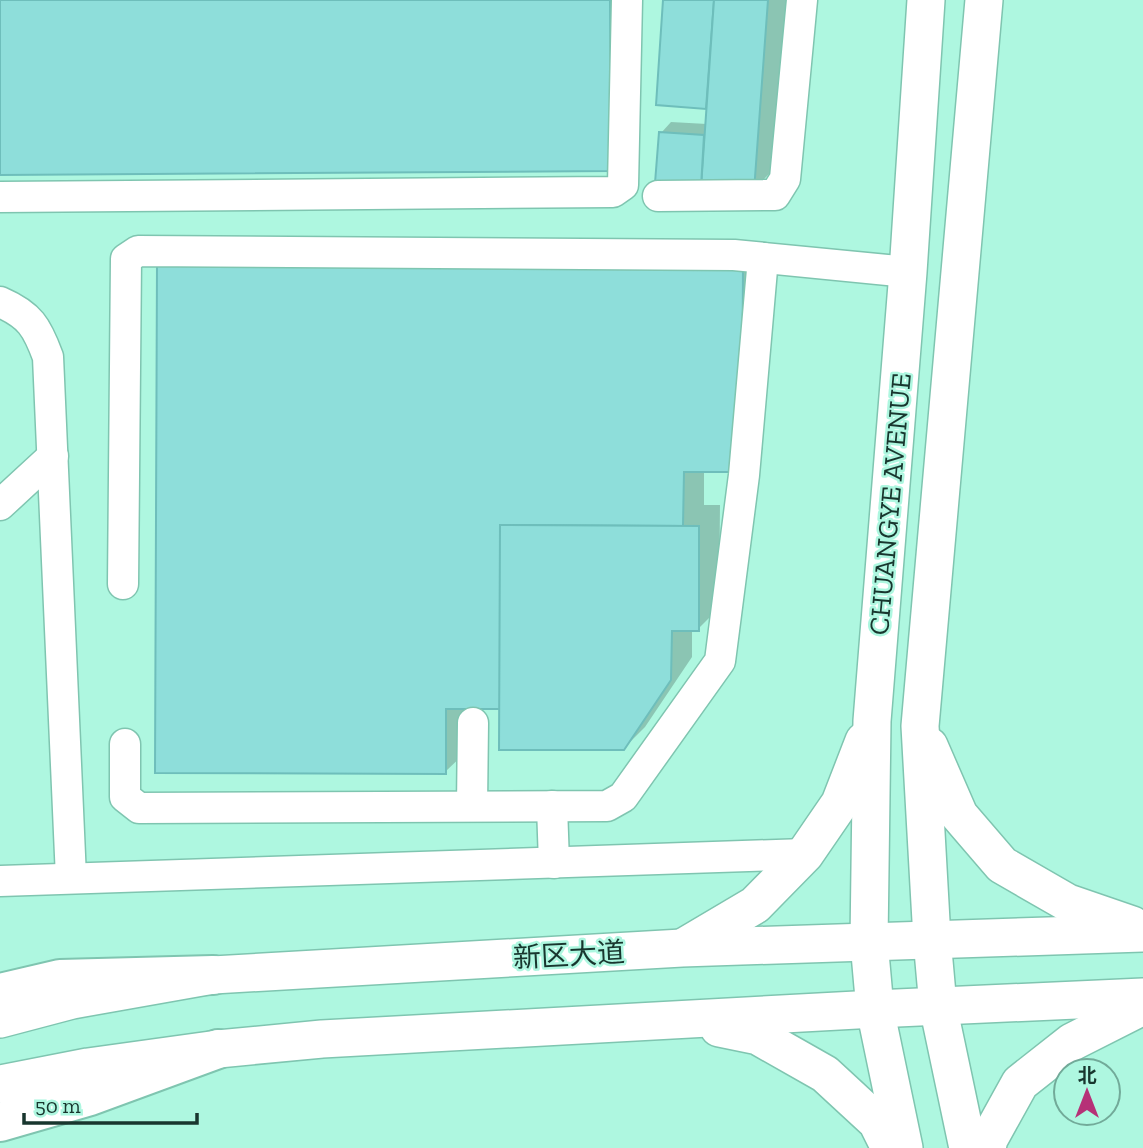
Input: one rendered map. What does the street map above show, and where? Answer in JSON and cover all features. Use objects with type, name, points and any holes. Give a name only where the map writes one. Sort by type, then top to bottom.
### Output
[{"type":"highway","points":[[0,993],[60,979],[212,975]]},
{"type":"highway","points":[[0,1122],[90,1096],[218,1049]]},
{"type":"main road","name":"CHUANGYE AVENUE","points":[[904,1148],[875,1009],[869,942],[872,721],[908,272],[926,0]]},
{"type":"main road","name":"CHUANGYE AVENUE","points":[[968,1148],[938,1006],[920,726],[984,0]]},
{"type":"main road","points":[[682,948],[755,905],[805,854],[840,803],[872,721]]},
{"type":"main road","points":[[920,726],[959,815],[1002,865],[1068,902],[1143,931]]},
{"type":"main road","name":"新区大道","points":[[0,1019],[72,1000],[212,975],[682,948],[1143,931]]},
{"type":"main road","points":[[0,1084],[88,1067],[218,1049],[336,1038],[875,1009],[1143,998]]},
{"type":"main road","points":[[987,1148],[989,1139],[1020,1083],[1072,1042],[1143,1006]]},
{"type":"main road","points":[[681,1020],[758,1036],[825,1074],[877,1122],[890,1148]]},
{"type":"lane","points":[[0,197],[613,192],[623,185],[626,0]]},
{"type":"lane","points":[[658,197],[775,195],[781,188],[785,179],[802,0]]},
{"type":"lane","points":[[123,584],[126,258],[138,251],[720,255],[908,272]]},
{"type":"lane","points":[[125,744],[125,797],[139,808],[607,806],[623,797],[720,661],[744,475],[763,258]]},
{"type":"lane","points":[[0,302],[17,309],[38,329],[48,357],[71,878]]},
{"type":"lane","points":[[0,505],[53,456]]},
{"type":"lane","points":[[472,806],[473,723]]},
{"type":"lane","points":[[552,806],[554,863]]},
{"type":"lane","points":[[0,881],[805,854]]},
{"type":"building","points":[[0,0],[610,0],[611,171],[0,175]]},
{"type":"building","points":[[663,0],[714,0],[706,109],[656,105]]},
{"type":"building","points":[[714,0],[768,0],[754,191],[701,187]]},
{"type":"building","points":[[659,132],[704,135],[701,187],[655,183]]},
{"type":"building","points":[[157,264],[743,266],[742,472],[684,472],[683,526],[500,525],[500,709],[446,709],[446,774],[155,773]]},
{"type":"building","points":[[500,525],[699,526],[699,631],[672,631],[671,680],[624,750],[499,750]]}]
